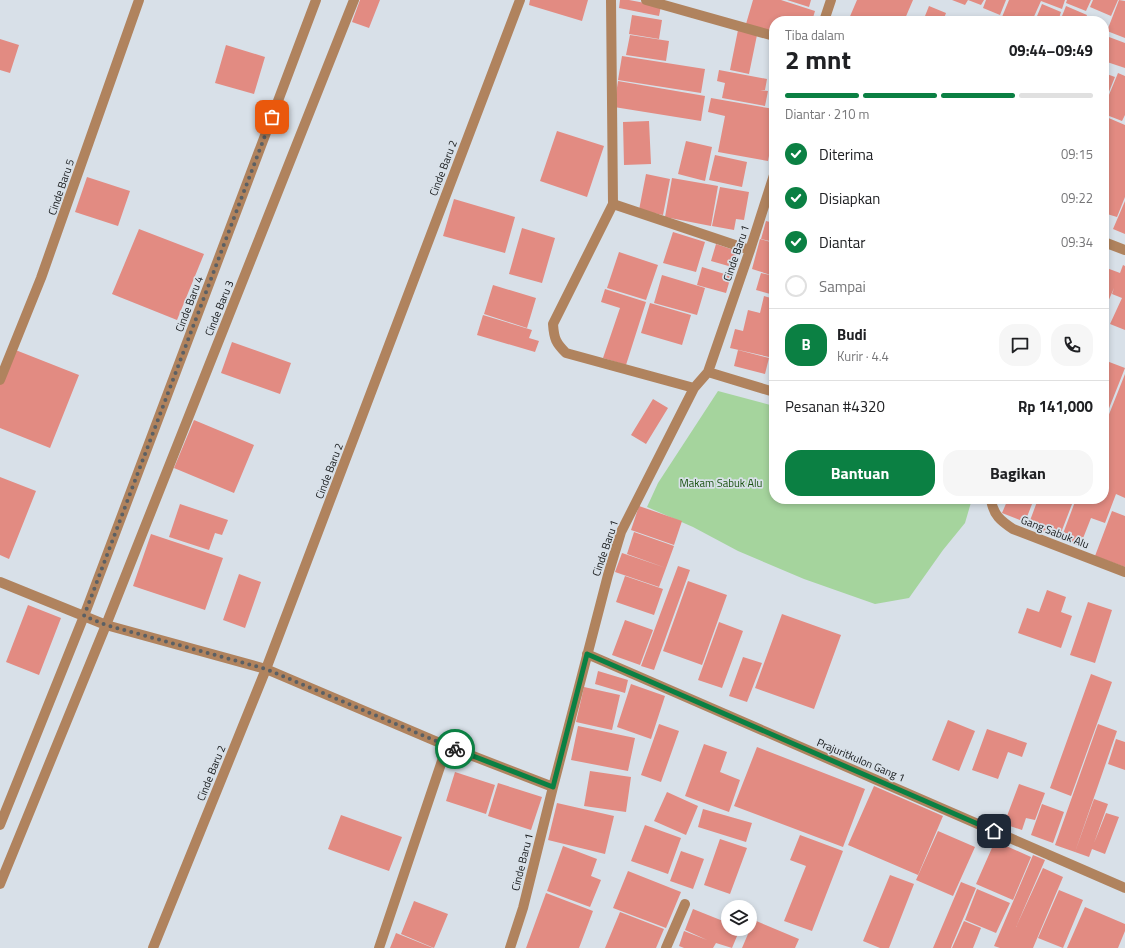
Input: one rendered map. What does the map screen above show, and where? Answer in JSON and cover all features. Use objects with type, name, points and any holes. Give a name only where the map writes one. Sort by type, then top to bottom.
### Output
[{"type":"street","name":"Cinde Baru 5","points":[[0,380],[42,278],[139,0]]},
{"type":"street","name":"Cinde Baru 4","points":[[0,825],[84,616],[316,0]]},
{"type":"street","name":"Cinde Baru 3","points":[[0,884],[106,625],[354,0]]},
{"type":"street","name":"Cinde Baru 2","points":[[153,948],[266,669],[520,0]]},
{"type":"street","points":[[611,0],[613,204],[553,324],[554,336],[558,345],[566,353],[694,388]]},
{"type":"street","points":[[646,0],[769,35]]},
{"type":"street","points":[[826,16],[831,0]]},
{"type":"street","name":"Cinde Baru 1","points":[[510,948],[523,908],[587,654],[621,532],[694,388],[708,372],[769,190]]},
{"type":"street","points":[[613,204],[750,250]]},
{"type":"street","points":[[1109,244],[1125,250]]},
{"type":"street","points":[[708,372],[769,390]]},
{"type":"street","name":"Gang Sabuk Alu","points":[[992,504],[998,519],[1013,529],[1125,572]]},
{"type":"street","points":[[0,582],[106,625],[266,669],[447,746],[553,787]]},
{"type":"street","name":"Prajuritkulon Gang 1","points":[[587,654],[1125,888]]},
{"type":"street","points":[[379,948],[447,746]]},
{"type":"street","points":[[666,948],[685,904]]},
{"type":"green space","name":"Makam Sabuk Alu","points":[[718,391],[769,405],[769,504],[971,504],[965,523],[943,550],[909,598],[875,604],[804,579],[738,551],[693,527],[647,507],[658,483]]},
{"type":"building","points":[[360,0],[380,0],[369,28],[352,22]]},
{"type":"building","points":[[530,0],[588,0],[582,21],[529,5]]},
{"type":"building","points":[[620,0],[629,0],[661,6],[659,16],[619,8]]},
{"type":"building","points":[[753,0],[781,0],[815,11],[814,16],[769,16],[769,31],[746,24]]},
{"type":"building","points":[[787,0],[811,0],[809,7]]},
{"type":"building","points":[[857,0],[913,0],[906,16],[850,16]]},
{"type":"building","points":[[952,0],[968,0],[965,5]]},
{"type":"building","points":[[968,0],[984,0],[981,5]]},
{"type":"building","points":[[986,0],[1006,0],[1000,15],[983,8]]},
{"type":"building","points":[[1009,0],[1065,0],[1062,9],[1041,1],[1034,16],[1002,16]]},
{"type":"building","points":[[1067,0],[1091,0],[1086,11],[1066,3]]},
{"type":"building","points":[[1093,0],[1118,0],[1111,16],[1090,7]]},
{"type":"building","points":[[1119,0],[1125,1],[1125,38],[1109,32],[1109,26]]},
{"type":"building","points":[[1042,4],[1061,12],[1060,16],[1037,16]]},
{"type":"building","points":[[929,6],[946,13],[945,16],[925,16]]},
{"type":"building","points":[[1066,6],[1087,15],[1087,16],[1062,16]]},
{"type":"building","points":[[632,15],[662,20],[659,39],[629,34]]},
{"type":"building","points":[[738,30],[757,35],[749,74],[730,70]]},
{"type":"building","points":[[630,35],[669,41],[666,61],[626,55]]},
{"type":"building","points":[[1109,37],[1125,43],[1125,68],[1109,63]]},
{"type":"building","points":[[0,39],[19,45],[10,73],[0,70]]},
{"type":"building","points":[[226,45],[265,57],[254,94],[215,83]]},
{"type":"building","points":[[622,56],[705,69],[701,93],[618,80]]},
{"type":"building","points":[[719,70],[767,79],[765,90],[760,90],[768,91],[765,106],[722,98],[725,83],[717,81]]},
{"type":"building","points":[[1118,73],[1125,76],[1125,115],[1122,121],[1109,116],[1109,95]]},
{"type":"building","points":[[1109,75],[1115,77],[1109,92]]},
{"type":"building","points":[[618,81],[705,96],[701,121],[614,107]]},
{"type":"building","points":[[711,98],[769,108],[768,161],[718,152],[725,116],[708,112]]},
{"type":"building","points":[[1109,118],[1125,125],[1125,197],[1117,217],[1109,215]]},
{"type":"building","points":[[649,121],[651,164],[624,165],[623,122]]},
{"type":"building","points":[[557,131],[604,146],[587,197],[540,181]]},
{"type":"building","points":[[686,141],[712,147],[705,181],[678,174]]},
{"type":"building","points":[[715,155],[747,162],[742,187],[709,180]]},
{"type":"building","points":[[646,174],[670,179],[663,215],[639,210]]},
{"type":"building","points":[[87,177],[130,191],[118,226],[75,212]]},
{"type":"building","points":[[672,178],[718,186],[711,226],[665,217]]},
{"type":"building","points":[[720,187],[749,192],[744,220],[736,219],[734,230],[712,226]]},
{"type":"building","points":[[454,199],[515,217],[505,253],[443,236]]},
{"type":"building","points":[[1125,201],[1125,234],[1113,229]]},
{"type":"building","points":[[766,221],[769,222],[769,241],[761,239]]},
{"type":"building","points":[[522,228],[555,238],[542,283],[509,274]]},
{"type":"building","points":[[139,229],[204,254],[177,320],[112,294]]},
{"type":"building","points":[[673,232],[705,242],[696,272],[663,263]]},
{"type":"building","points":[[760,239],[769,242],[769,274],[752,269]]},
{"type":"building","points":[[716,244],[737,251],[732,267],[711,261]]},
{"type":"building","points":[[619,252],[658,265],[646,300],[607,288]]},
{"type":"building","points":[[1123,265],[1125,266],[1125,330],[1110,324],[1122,298],[1112,294],[1114,288],[1109,300],[1109,269],[1120,273]]},
{"type":"building","points":[[702,267],[731,276],[726,293],[697,285]]},
{"type":"building","points":[[761,273],[769,275],[769,294],[756,290]]},
{"type":"building","points":[[662,275],[705,288],[697,315],[654,303]]},
{"type":"building","points":[[493,285],[536,298],[527,328],[484,314]]},
{"type":"building","points":[[605,289],[646,302],[626,365],[603,358],[620,308],[601,302]]},
{"type":"building","points":[[764,296],[769,298],[769,357],[730,348],[735,329],[743,331],[748,310],[760,313]]},
{"type":"building","points":[[650,303],[691,315],[682,345],[641,333]]},
{"type":"building","points":[[483,315],[532,330],[529,338],[539,341],[535,352],[477,335]]},
{"type":"building","points":[[232,342],[291,363],[280,394],[221,373]]},
{"type":"building","points":[[13,349],[79,375],[50,448],[0,428],[0,382]]},
{"type":"building","points":[[738,350],[769,358],[765,374],[734,366]]},
{"type":"building","points":[[1109,362],[1125,368],[1109,408]]},
{"type":"building","points":[[1125,374],[1125,498],[1116,494],[1105,523],[1091,518],[1080,546],[1061,539],[1074,504],[1109,504],[1109,414]]},
{"type":"building","points":[[653,399],[668,408],[646,444],[631,435]]},
{"type":"building","points":[[194,420],[254,445],[234,493],[174,468]]},
{"type":"building","points":[[0,477],[36,491],[9,559],[0,555]]},
{"type":"building","points":[[180,504],[228,520],[222,535],[215,533],[209,550],[169,537]]},
{"type":"building","points":[[1006,504],[1032,504],[1025,522],[1002,513]]},
{"type":"building","points":[[1036,504],[1072,504],[1059,538],[1028,526]]},
{"type":"building","points":[[639,506],[682,521],[674,545],[631,530]]},
{"type":"building","points":[[1112,511],[1125,516],[1125,567],[1095,556]]},
{"type":"building","points":[[634,532],[674,546],[666,568],[627,554]]},
{"type":"building","points":[[151,534],[223,558],[205,610],[133,586]]},
{"type":"building","points":[[622,553],[666,568],[659,587],[615,572]]},
{"type":"building","points":[[678,566],[690,570],[654,670],[641,666]]},
{"type":"building","points":[[239,574],[261,582],[245,628],[223,620]]},
{"type":"building","points":[[625,576],[663,589],[654,615],[616,602]]},
{"type":"building","points":[[688,581],[727,595],[702,665],[663,651]]},
{"type":"building","points":[[1047,590],[1066,597],[1061,612],[1072,616],[1061,648],[1018,633],[1027,608],[1039,612]]},
{"type":"building","points":[[1088,602],[1112,610],[1095,663],[1070,655]]},
{"type":"building","points":[[28,605],[61,618],[39,675],[6,662]]},
{"type":"building","points":[[782,614],[841,635],[814,709],[755,688]]},
{"type":"building","points":[[625,620],[653,630],[640,665],[612,655]]},
{"type":"building","points":[[719,622],[743,631],[722,688],[698,680]]},
{"type":"building","points":[[743,657],[762,663],[747,702],[729,696]]},
{"type":"building","points":[[598,671],[628,680],[625,693],[595,684]]},
{"type":"building","points":[[1091,674],[1112,682],[1071,796],[1050,788]]},
{"type":"building","points":[[631,684],[665,696],[651,739],[617,727]]},
{"type":"building","points":[[584,687],[620,695],[612,730],[576,722]]},
{"type":"building","points":[[948,720],[975,731],[959,771],[932,760]]},
{"type":"building","points":[[659,724],[679,731],[661,782],[641,775]]},
{"type":"building","points":[[1098,724],[1117,731],[1075,852],[1055,845]]},
{"type":"building","points":[[578,726],[635,738],[628,771],[571,760]]},
{"type":"building","points":[[987,729],[1027,743],[1022,757],[1008,752],[998,779],[972,770]]},
{"type":"building","points":[[1116,739],[1125,742],[1125,770],[1108,764]]},
{"type":"building","points":[[704,744],[727,752],[720,772],[740,780],[729,812],[685,796]]},
{"type":"building","points":[[757,747],[865,789],[843,847],[734,806]]},
{"type":"building","points":[[590,771],[631,777],[626,812],[584,806]]},
{"type":"building","points":[[455,772],[495,785],[486,814],[446,801]]},
{"type":"building","points":[[498,783],[542,797],[531,830],[488,816]]},
{"type":"building","points":[[1019,784],[1045,793],[1035,820],[1026,818],[1022,830],[1004,824]]},
{"type":"building","points":[[874,786],[943,816],[918,875],[848,845]]},
{"type":"building","points":[[667,792],[698,806],[686,835],[654,821]]},
{"type":"building","points":[[1094,799],[1108,804],[1094,843],[1106,813],[1119,817],[1105,854],[1092,849],[1089,857],[1075,852]]},
{"type":"building","points":[[557,803],[614,816],[605,854],[548,840]]},
{"type":"building","points":[[1042,804],[1064,812],[1053,843],[1031,835]]},
{"type":"building","points":[[703,809],[752,823],[746,842],[698,827]]},
{"type":"building","points":[[341,815],[402,837],[389,871],[328,849]]},
{"type":"building","points":[[645,825],[681,838],[668,874],[631,861]]},
{"type":"building","points":[[938,831],[975,847],[953,896],[916,880]]},
{"type":"building","points":[[800,835],[843,851],[812,931],[784,921],[806,866],[790,860]]},
{"type":"building","points":[[720,839],[747,848],[730,894],[704,885]]},
{"type":"building","points":[[995,841],[1031,857],[1013,900],[976,884]]},
{"type":"building","points":[[563,846],[597,859],[591,876],[601,880],[590,907],[547,891]]},
{"type":"building","points":[[681,851],[704,859],[693,889],[670,881]]},
{"type":"building","points":[[1033,855],[1045,860],[1016,927],[1043,868],[1063,877],[1033,948],[1000,948],[994,946]]},
{"type":"building","points":[[628,871],[681,892],[666,928],[613,908]]},
{"type":"building","points":[[890,875],[914,884],[889,948],[880,948],[863,941]]},
{"type":"building","points":[[961,882],[976,888],[951,948],[933,948]]},
{"type":"building","points":[[977,889],[1010,903],[996,933],[965,920]]},
{"type":"building","points":[[1059,890],[1083,900],[1063,948],[1038,938]]},
{"type":"building","points":[[546,893],[593,911],[579,948],[526,948]]},
{"type":"building","points":[[414,901],[448,914],[434,948],[401,934]]},
{"type":"building","points":[[1085,907],[1125,924],[1125,931],[1118,948],[1067,948]]},
{"type":"building","points":[[693,909],[721,920],[721,936],[737,936],[732,948],[716,943],[713,948],[684,948],[679,946],[684,931],[707,940],[685,930]]},
{"type":"building","points":[[620,912],[664,929],[656,948],[605,948]]},
{"type":"building","points":[[757,921],[799,939],[795,948],[742,948],[747,936],[757,936]]},
{"type":"building","points":[[964,921],[981,928],[973,948],[952,948]]},
{"type":"building","points":[[396,933],[433,948],[390,948]]},
{"type":"way so far","points":[[272,117],[84,616],[106,625],[266,669],[455,749]]},
{"type":"route","points":[[455,749],[553,787],[587,654],[994,831]]}]
